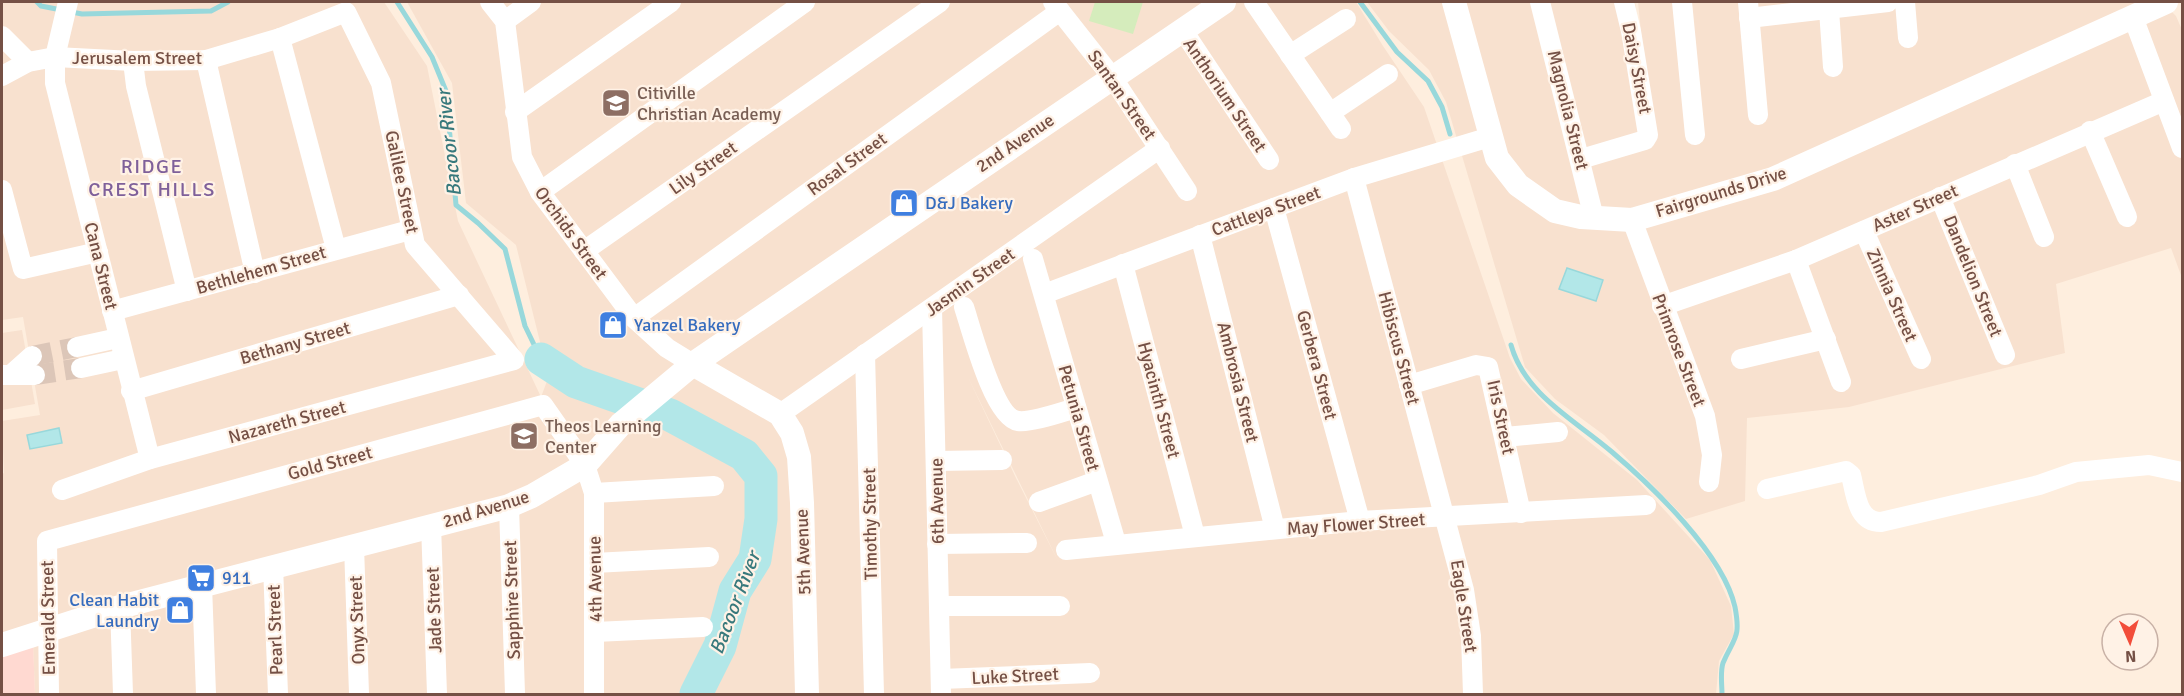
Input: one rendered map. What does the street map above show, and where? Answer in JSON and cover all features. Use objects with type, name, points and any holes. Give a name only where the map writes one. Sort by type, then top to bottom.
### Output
[{"type":"street","name":"Cana Street","points":[[68,2],[55,57],[55,83],[131,392],[150,459]]},
{"type":"street","points":[[490,2],[505,21],[531,2]]},
{"type":"street","points":[[515,112],[671,2]]},
{"type":"street","points":[[540,192],[805,2]]},
{"type":"street","name":"Lily Street","points":[[584,251],[940,2]]},
{"type":"street","name":"2nd Avenue","points":[[2,645],[120,607],[509,506],[532,496],[585,465],[621,424],[687,369],[1224,2]]},
{"type":"street","points":[[1254,2],[1341,129]]},
{"type":"street","name":"Fairgrounds Drive","points":[[1454,2],[1497,158],[1529,194],[1555,211],[1594,218],[1632,220],[1773,179],[2166,2]]},
{"type":"street","name":"Magnolia Street","points":[[1540,2],[1594,218]]},
{"type":"street","name":"Daisy Street","points":[[1581,159],[1645,140],[1648,135],[1624,2]]},
{"type":"street","points":[[1682,2],[1695,135]]},
{"type":"street","points":[[1758,115],[1749,10],[1829,10],[1888,2]]},
{"type":"street","points":[[1905,2],[1908,38]]},
{"type":"street","points":[[2178,2],[2182,13]]},
{"type":"street","name":"Santan Street","points":[[1057,6],[1112,77],[1187,191]]},
{"type":"street","name":"Rosal Street","points":[[633,318],[1057,6]]},
{"type":"street","points":[[1829,10],[1833,67]]},
{"type":"street","name":"Jerusalem Street","points":[[2,76],[28,62],[55,57],[133,62],[206,60],[280,38],[346,12]]},
{"type":"street","name":"Galilee Street","points":[[346,12],[381,83],[410,230],[415,245],[514,360]]},
{"type":"street","points":[[2133,17],[2182,148]]},
{"type":"street","points":[[1290,55],[1346,19]]},
{"type":"street","name":"Orchids Street","points":[[505,21],[522,157],[540,192],[633,318],[687,369]]},
{"type":"street","name":"Anthorium Street","points":[[1182,29],[1269,160]]},
{"type":"street","points":[[2,36],[28,62]]},
{"type":"street","points":[[280,38],[336,249]]},
{"type":"street","points":[[206,60],[255,273]]},
{"type":"street","points":[[133,62],[136,86],[187,291]]},
{"type":"street","points":[[1330,113],[1388,74]]},
{"type":"street","name":"Aster Street","points":[[1662,306],[1796,260],[2090,131],[2164,101]]},
{"type":"street","points":[[2090,131],[2127,217]]},
{"type":"street","name":"Cattleya Street","points":[[1044,294],[1354,178],[1490,136]]},
{"type":"street","name":"Jasmin Street","points":[[780,414],[1160,148]]},
{"type":"street","points":[[2015,164],[2044,237]]},
{"type":"street","name":"Hibiscus Street","points":[[1354,178],[1444,518]]},
{"type":"street","points":[[2,190],[22,269],[98,252]]},
{"type":"street","name":"Dandelion Street","points":[[1940,197],[2005,355]]},
{"type":"street","name":"Gerbera Street","points":[[1274,208],[1360,521]]},
{"type":"street","name":"Primrose Street","points":[[1632,220],[1662,306],[1705,416],[1712,455],[1709,482]]},
{"type":"street","name":"Bethlehem Street","points":[[112,311],[410,230]]},
{"type":"street","name":"Zinnia Street","points":[[1864,231],[1921,359]]},
{"type":"street","name":"Ambrosia Street","points":[[1200,235],[1275,529]]},
{"type":"street","name":"Petunia Street","points":[[1034,259],[1116,543]]},
{"type":"street","points":[[1796,260],[1841,382]]},
{"type":"street","name":"Hyacinth Street","points":[[1123,264],[1195,536]]},
{"type":"street","name":"Bethany Street","points":[[131,392],[459,296]]},
{"type":"street","points":[[964,307],[983,371],[1009,417],[1020,422],[1076,408]]},
{"type":"street","name":"6th Avenue","points":[[932,308],[941,687]]},
{"type":"street","points":[[77,347],[118,338]]},
{"type":"street","points":[[1742,359],[1826,339]]},
{"type":"street","name":"Timothy Street","points":[[865,354],[874,694]]},
{"type":"street","points":[[81,368],[123,359]]},
{"type":"street","name":"Nazareth Street","points":[[62,490],[150,459],[514,360]]},
{"type":"street","name":"Iris Street","points":[[1409,385],[1476,365],[1488,367],[1521,513]]},
{"type":"street","points":[[7,374],[34,366]]},
{"type":"street","points":[[687,369],[780,414]]},
{"type":"street","name":"Gold Street","points":[[47,541],[543,405],[585,465]]},
{"type":"street","name":"5th Avenue","points":[[780,414],[792,433],[798,457],[807,694]]},
{"type":"street","points":[[1505,437],[1558,432]]},
{"type":"street","points":[[936,461],[1002,460]]},
{"type":"street","name":"4th Avenue","points":[[585,465],[594,493],[594,694]]},
{"type":"street","points":[[1767,489],[1846,471],[1851,475],[1862,515],[1871,522],[1881,522],[2039,485],[2076,472],[2149,465],[2182,471]]},
{"type":"street","points":[[1039,502],[1097,481]]},
{"type":"street","points":[[594,493],[714,486]]},
{"type":"street","name":"May Flower Street","points":[[1066,550],[1116,543],[1360,521],[1646,505]]},
{"type":"street","name":"Sapphire Street","points":[[509,506],[514,694]]},
{"type":"street","name":"Eagle Street","points":[[1444,518],[1464,590],[1472,636],[1473,694]]},
{"type":"street","name":"Jade Street","points":[[431,525],[437,694]]},
{"type":"street","name":"Emerald Street","points":[[47,541],[49,694]]},
{"type":"street","points":[[938,544],[1027,543]]},
{"type":"street","name":"Onyx Street","points":[[354,546],[359,694]]},
{"type":"street","points":[[594,563],[709,557]]},
{"type":"street","name":"Pearl Street","points":[[273,566],[278,694]]},
{"type":"street","points":[[202,585],[206,694]]},
{"type":"street","points":[[939,606],[1060,606]]},
{"type":"street","points":[[120,607],[123,694]]},
{"type":"street","points":[[595,632],[703,627]]},
{"type":"street","name":"Luke Street","points":[[941,687],[1090,673]]},
{"type":"shaded area","points":[[2,2],[384,2],[427,66],[458,221],[541,397],[555,360],[541,346],[516,245],[466,203],[452,83],[407,2],[1356,2],[1424,107],[1510,358],[1521,379],[1553,413],[1637,480],[1710,560],[1731,606],[1734,634],[1719,661],[1716,694],[35,694],[33,642],[2,652],[2,474],[4,473],[2,421],[40,415],[23,317],[2,320]],"holes":[[[967,375],[1059,563],[1015,476]]]},
{"type":"shaded area","points":[[1367,2],[1635,2],[1651,132],[1638,2],[2162,2],[2176,16],[2182,30],[2182,278],[2171,248],[2056,284],[2065,353],[1849,407],[1747,418],[1745,501],[1686,519],[1604,435],[1555,399],[1525,367],[1446,102],[1429,70],[1389,31]]},
{"type":"shaded area","points":[[22,330],[35,404],[2,410],[2,333]]},
{"type":"shaded area","points":[[33,641],[35,694],[2,694],[2,652]]},
{"type":"green space","points":[[1095,2],[1143,2],[1133,34],[1089,21]]},
{"type":"water","points":[[1567,268],[1603,280],[1596,301],[1559,289]]},
{"type":"water","points":[[59,428],[62,443],[30,449],[27,435]]},
{"type":"waterway","name":"Bacoor River","points":[[37,2],[41,6],[82,14],[211,11],[228,2]]},
{"type":"waterway","name":"Bacoor River","points":[[397,2],[432,57],[446,91],[456,205],[505,249],[525,326],[541,359]]},
{"type":"waterway","points":[[1360,2],[1397,52],[1428,81],[1442,107],[1450,134]]},
{"type":"waterway","points":[[1511,345],[1518,363],[1539,392],[1612,452],[1666,502],[1702,544],[1716,565],[1728,587],[1735,607],[1737,626],[1737,632],[1722,667],[1722,694]]},
{"type":"waterway","name":"Bacoor River","points":[[541,359],[576,382],[670,415],[744,455],[761,476],[761,519],[755,559],[735,591],[720,646],[696,694]]},
{"type":"tunnel","points":[[32,356],[77,347]]},
{"type":"tunnel","points":[[35,375],[81,368]]},
{"type":"place","name":"Citiville Christian Academy","points":[[616,103]]},
{"type":"place","name":"D&J Bakery","points":[[904,203]]},
{"type":"place","name":"Yanzel Bakery","points":[[613,325]]},
{"type":"place","name":"Theos Learning Center","points":[[524,436]]},
{"type":"place","name":"911","points":[[201,578]]},
{"type":"place","name":"Clean Habit Laundry","points":[[180,610]]},
{"type":"district","name":"RIDGE CREST HILLS","points":[[152,178]]}]
